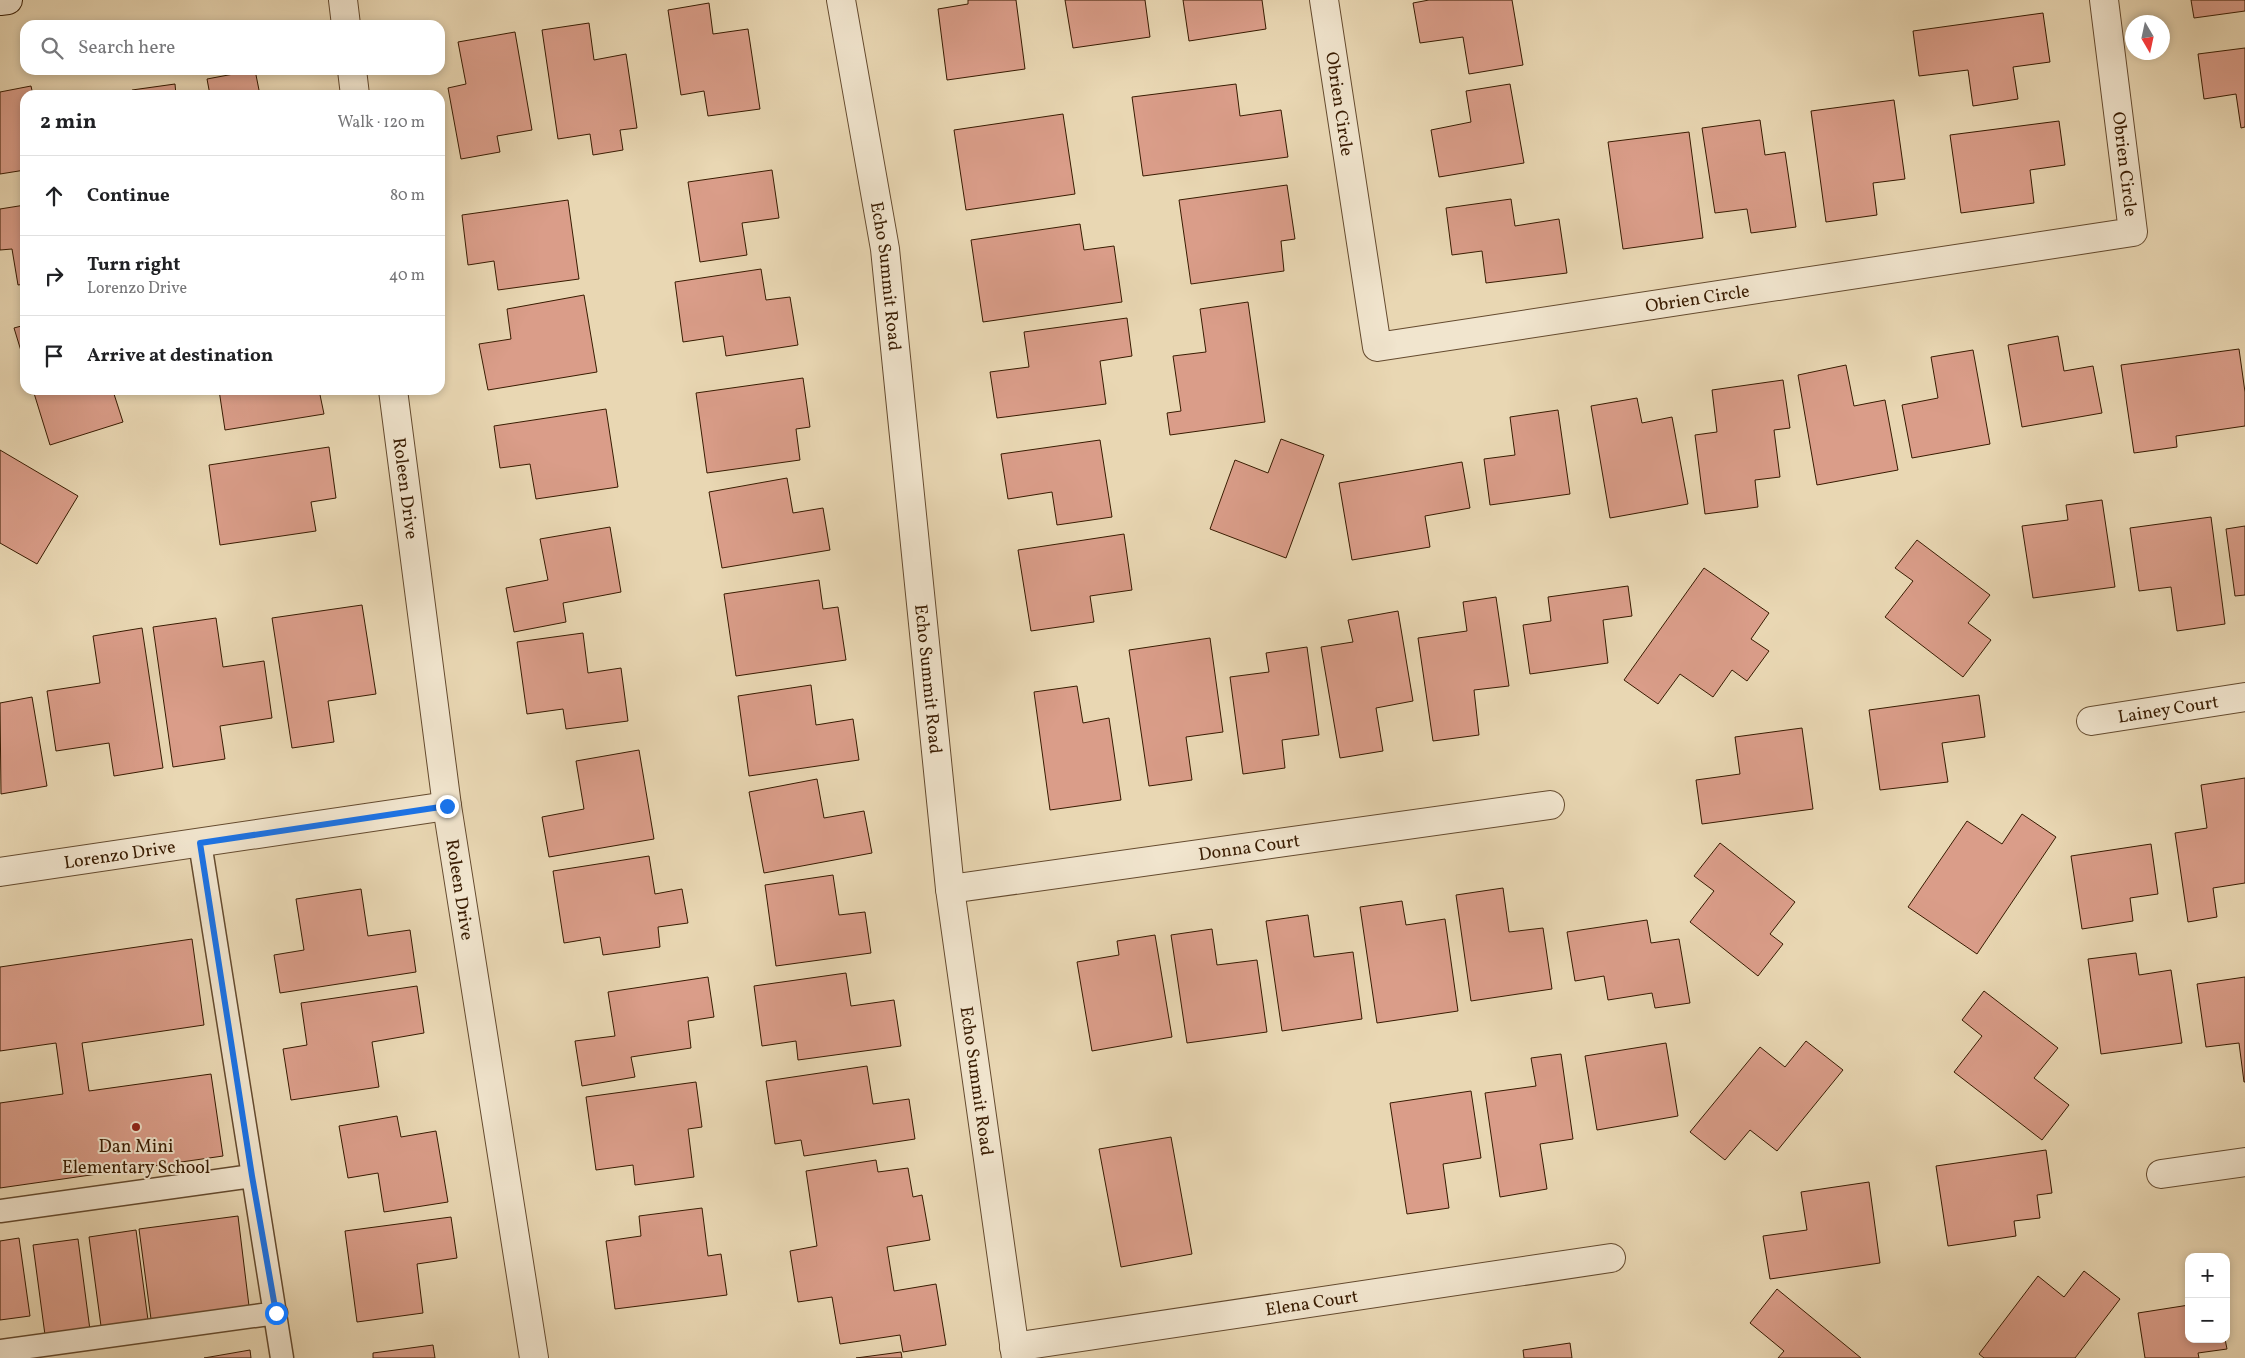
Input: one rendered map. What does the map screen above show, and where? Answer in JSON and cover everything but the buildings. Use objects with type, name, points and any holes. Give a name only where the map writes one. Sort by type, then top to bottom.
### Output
[{"type":"street","points":[[0,1],[8,0]]},
{"type":"street","points":[[343,0],[345,20]]},
{"type":"street","name":"Echo Summit Road","points":[[841,0],[885,249],[950,888],[1015,1352]]},
{"type":"street","name":"Obrien Circle","points":[[1324,0],[1377,347],[2133,232],[2104,0]]},
{"type":"street","points":[[353,75],[354,90]]},
{"type":"street","name":"Roleen Drive","points":[[394,395],[447,806],[534,1358]]},
{"type":"street","name":"Lainey Court","points":[[2091,721],[2245,698]]},
{"type":"street","name":"Donna Court","points":[[950,888],[1550,805]]},
{"type":"street","name":"Lorenzo Drive","points":[[0,872],[447,806]]},
{"type":"street","points":[[2160,1174],[2245,1162]]},
{"type":"street","name":"Elena Court","points":[[1015,1352],[1611,1258]]},
{"type":"lane","points":[[200,843],[282,1358]]},
{"type":"lane","points":[[0,1211],[252,1176]]},
{"type":"lane","points":[[0,1351],[276,1313]]},
{"type":"place","name":"Dan Mini Elementary School","points":[[136,1127]]},
{"type":"route","points":[[276,1313],[252,1176],[200,843],[447,806]]}]
